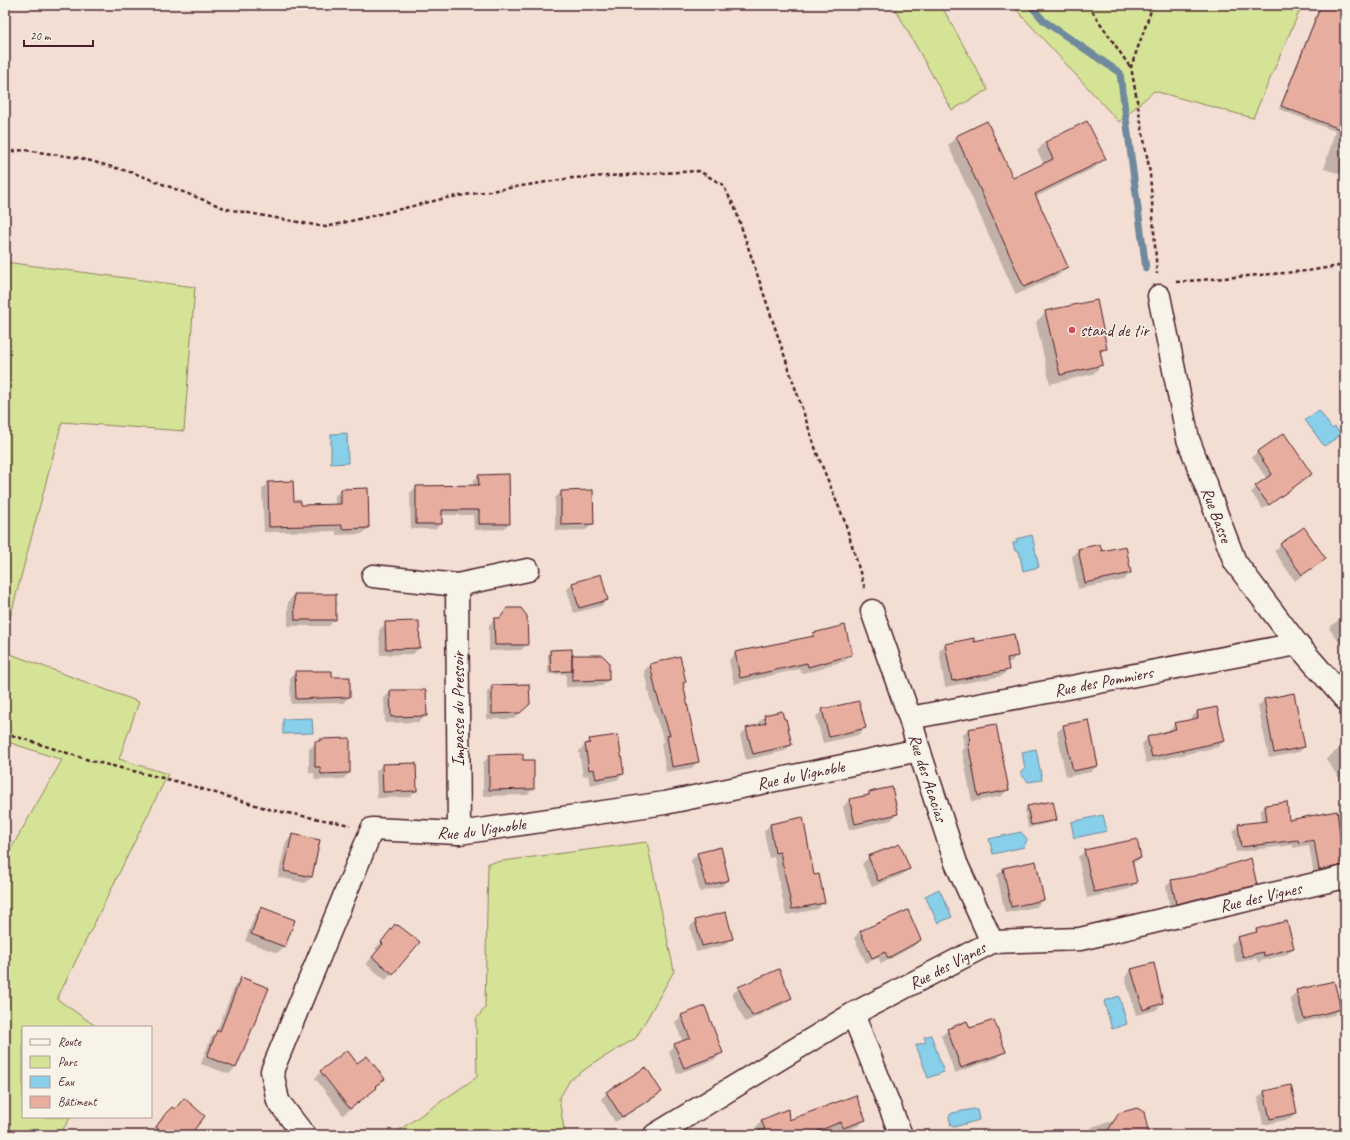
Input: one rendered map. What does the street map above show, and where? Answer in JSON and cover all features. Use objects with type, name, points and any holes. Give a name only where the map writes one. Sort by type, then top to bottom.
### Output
[{"type":"street","name":"Rue Basse","points":[[1158,290],[1188,439],[1235,562],[1297,644],[1345,700]]},
{"type":"street","points":[[374,576],[458,584],[528,570]]},
{"type":"street","name":"Impasse du Pressoir","points":[[458,584],[459,833]]},
{"type":"street","name":"Rue des Acacias","points":[[872,611],[910,718],[956,863],[992,942]]},
{"type":"street","name":"Rue des Pommiers","points":[[910,718],[1297,644]]},
{"type":"street","name":"Rue du Vignoble","points":[[372,829],[459,833],[665,804],[919,750]]},
{"type":"street","points":[[304,1135],[278,1101],[272,1071],[372,829]]},
{"type":"street","name":"Rue des Vignes","points":[[655,1135],[853,1014],[992,942],[1080,939],[1345,877]]},
{"type":"street","points":[[853,1014],[901,1135]]},
{"type":"path","points":[[1088,5],[1131,67],[1150,173],[1158,290],[1307,272],[1345,265]]},
{"type":"path","points":[[1131,67],[1153,5]]},
{"type":"path","points":[[5,152],[25,150],[80,158],[134,173],[227,209],[326,227],[446,198],[572,178],[699,172],[723,185],[735,208],[818,456],[845,522],[872,611]]},
{"type":"path","points":[[5,733],[92,761],[179,782],[272,810],[372,829]]},
{"type":"green space","points":[[893,5],[941,5],[988,90],[952,110]]},
{"type":"green space","points":[[1012,5],[1302,5],[1253,118],[1154,91],[1119,122]]},
{"type":"green space","points":[[5,262],[195,287],[184,431],[62,422],[5,637]]},
{"type":"green space","points":[[5,652],[139,702],[119,759],[168,774],[57,999],[96,1026],[22,1026],[22,1118],[70,1118],[59,1135],[5,1135],[5,859],[62,760],[5,741]]},
{"type":"green space","points":[[647,842],[674,971],[636,1038],[594,1063],[570,1080],[559,1099],[565,1135],[392,1135],[477,1077],[476,1019],[485,1008],[488,863]]},
{"type":"water","points":[[1319,410],[1332,429],[1335,427],[1340,433],[1338,437],[1324,446],[1305,420]]},
{"type":"water","points":[[347,433],[348,463],[331,464],[331,434]]},
{"type":"water","points":[[1032,535],[1039,567],[1023,571],[1019,551],[1015,551],[1013,543],[1017,542],[1016,539]]},
{"type":"water","points":[[312,718],[313,733],[283,734],[283,719]]},
{"type":"water","points":[[1036,749],[1042,780],[1028,782],[1021,775],[1021,771],[1025,769],[1022,752]]},
{"type":"water","points":[[1103,815],[1107,831],[1074,838],[1071,822]]},
{"type":"water","points":[[1021,832],[1027,839],[1024,847],[993,854],[989,839]]},
{"type":"water","points":[[939,889],[952,917],[938,923],[925,896]]},
{"type":"water","points":[[1119,996],[1127,1024],[1112,1029],[1104,1001]]},
{"type":"water","points":[[931,1035],[944,1072],[928,1078],[916,1045],[926,1042],[924,1037]]},
{"type":"water","points":[[974,1109],[977,1110],[979,1120],[954,1127],[951,1126],[949,1116],[952,1113]]},
{"type":"building","points":[[1321,5],[1345,5],[1345,131],[1281,106]]},
{"type":"building","points":[[987,121],[1013,178],[1053,159],[1045,142],[1087,121],[1106,159],[1035,194],[1068,267],[1024,287],[956,136]]},
{"type":"building","name":"stand de tir","points":[[1097,300],[1107,349],[1100,350],[1103,365],[1060,375],[1045,311]]},
{"type":"building","points":[[1284,433],[1312,474],[1269,505],[1255,486],[1272,474],[1257,452]]},
{"type":"building","points":[[509,474],[510,524],[479,524],[479,510],[442,510],[442,524],[416,524],[416,486],[479,485],[478,475]]},
{"type":"building","points":[[293,481],[294,501],[301,501],[301,505],[341,504],[341,489],[368,488],[369,528],[342,529],[342,525],[269,527],[268,482]]},
{"type":"building","points":[[593,490],[594,524],[561,525],[561,491]]},
{"type":"building","points":[[1304,527],[1326,559],[1302,575],[1280,544]]},
{"type":"building","points":[[1100,544],[1102,551],[1126,546],[1131,573],[1085,583],[1078,549]]},
{"type":"building","points":[[601,574],[608,600],[579,608],[572,583]]},
{"type":"building","points":[[294,594],[336,594],[336,620],[295,620]]},
{"type":"building","points":[[507,608],[521,608],[527,616],[528,645],[495,645],[494,618],[500,618]]},
{"type":"building","points":[[419,621],[420,648],[386,649],[385,622]]},
{"type":"building","points":[[845,625],[852,655],[808,667],[807,663],[740,678],[735,652],[814,636],[813,633]]},
{"type":"building","points":[[1014,634],[1018,656],[1007,658],[1009,670],[952,681],[945,644],[974,638],[974,642]]},
{"type":"building","points":[[572,649],[572,671],[551,672],[550,650]]},
{"type":"building","points":[[572,655],[602,655],[609,662],[609,680],[572,681]]},
{"type":"building","points":[[680,656],[686,682],[683,683],[699,762],[672,767],[667,736],[670,735],[656,692],[650,664]]},
{"type":"building","points":[[295,671],[332,671],[332,677],[350,677],[350,697],[296,699]]},
{"type":"building","points":[[529,684],[530,704],[520,713],[492,714],[492,685]]},
{"type":"building","points":[[390,690],[426,690],[427,716],[391,717]]},
{"type":"building","points":[[1294,693],[1305,747],[1274,753],[1264,699]]},
{"type":"building","points":[[859,701],[866,728],[829,737],[822,709]]},
{"type":"building","points":[[1217,707],[1225,741],[1152,757],[1147,737],[1176,729],[1174,723],[1198,718],[1197,711]]},
{"type":"building","points":[[782,711],[784,719],[786,719],[792,745],[753,754],[746,728],[766,723],[764,715]]},
{"type":"building","points":[[1089,720],[1098,766],[1073,771],[1063,725]]},
{"type":"building","points":[[996,724],[1009,790],[978,796],[968,743],[970,743],[968,729]]},
{"type":"building","points":[[618,735],[624,774],[596,779],[594,769],[589,770],[585,744],[590,743],[589,739]]},
{"type":"building","points":[[350,738],[350,773],[321,774],[320,767],[315,767],[315,741],[320,741],[320,739]]},
{"type":"building","points":[[523,754],[523,760],[534,760],[534,789],[489,790],[489,755]]},
{"type":"building","points":[[416,763],[417,791],[383,792],[382,764]]},
{"type":"building","points":[[892,787],[898,814],[855,824],[849,799],[869,795],[869,792]]},
{"type":"building","points":[[1053,801],[1057,820],[1031,825],[1027,806]]},
{"type":"building","points":[[1287,802],[1289,820],[1337,811],[1344,865],[1319,870],[1314,840],[1299,843],[1298,840],[1241,847],[1238,824],[1267,821],[1265,805]]},
{"type":"building","points":[[803,817],[814,875],[819,874],[825,903],[792,909],[780,852],[775,853],[770,824]]},
{"type":"building","points":[[292,834],[320,840],[312,877],[284,871]]},
{"type":"building","points":[[1137,839],[1141,858],[1132,860],[1137,883],[1094,892],[1084,850]]},
{"type":"building","points":[[900,844],[910,869],[878,881],[868,856]]},
{"type":"building","points":[[721,847],[729,880],[706,886],[697,853]]},
{"type":"building","points":[[1251,858],[1257,885],[1176,904],[1171,880],[1194,876]]},
{"type":"building","points":[[1036,861],[1044,900],[1011,907],[1003,868]]},
{"type":"building","points":[[261,907],[295,920],[285,947],[251,934]]},
{"type":"building","points":[[908,910],[921,940],[888,958],[885,952],[872,958],[860,931]]},
{"type":"building","points":[[726,912],[733,939],[702,946],[695,920]]},
{"type":"building","points":[[1287,921],[1294,948],[1264,956],[1263,952],[1243,957],[1237,937],[1257,932],[1256,929]]},
{"type":"building","points":[[395,924],[420,942],[393,974],[372,957],[383,944],[381,942]]},
{"type":"building","points":[[1154,963],[1163,1003],[1143,1010],[1131,969]]},
{"type":"building","points":[[779,969],[792,998],[752,1016],[738,987]]},
{"type":"building","points":[[241,977],[269,988],[236,1068],[207,1057],[217,1030],[220,1031]]},
{"type":"building","points":[[1334,981],[1341,1009],[1304,1019],[1296,990]]},
{"type":"building","points":[[705,1006],[723,1053],[684,1068],[674,1044],[690,1038],[681,1015]]},
{"type":"building","points":[[994,1020],[1006,1052],[961,1068],[947,1029],[967,1021],[970,1028]]},
{"type":"building","points":[[347,1050],[357,1063],[367,1056],[385,1079],[375,1086],[377,1088],[350,1109],[320,1071]]},
{"type":"building","points":[[646,1067],[662,1092],[622,1117],[606,1092]]},
{"type":"building","points":[[1291,1085],[1297,1113],[1270,1119],[1264,1091]]},
{"type":"building","points":[[856,1095],[866,1120],[843,1128],[841,1122],[808,1135],[753,1135],[753,1133],[765,1129],[761,1120],[788,1109],[789,1120]]},
{"type":"building","points":[[184,1098],[205,1116],[190,1135],[165,1135],[156,1127],[166,1113],[172,1107],[175,1109]]},
{"type":"building","points":[[1137,1108],[1144,1112],[1149,1135],[1105,1135],[1119,1113]]},
{"type":"waterway","points":[[1030,5],[1044,21],[1120,73],[1146,269]]},
{"type":"place","name":"stand de tir","points":[[1072,330]]}]
